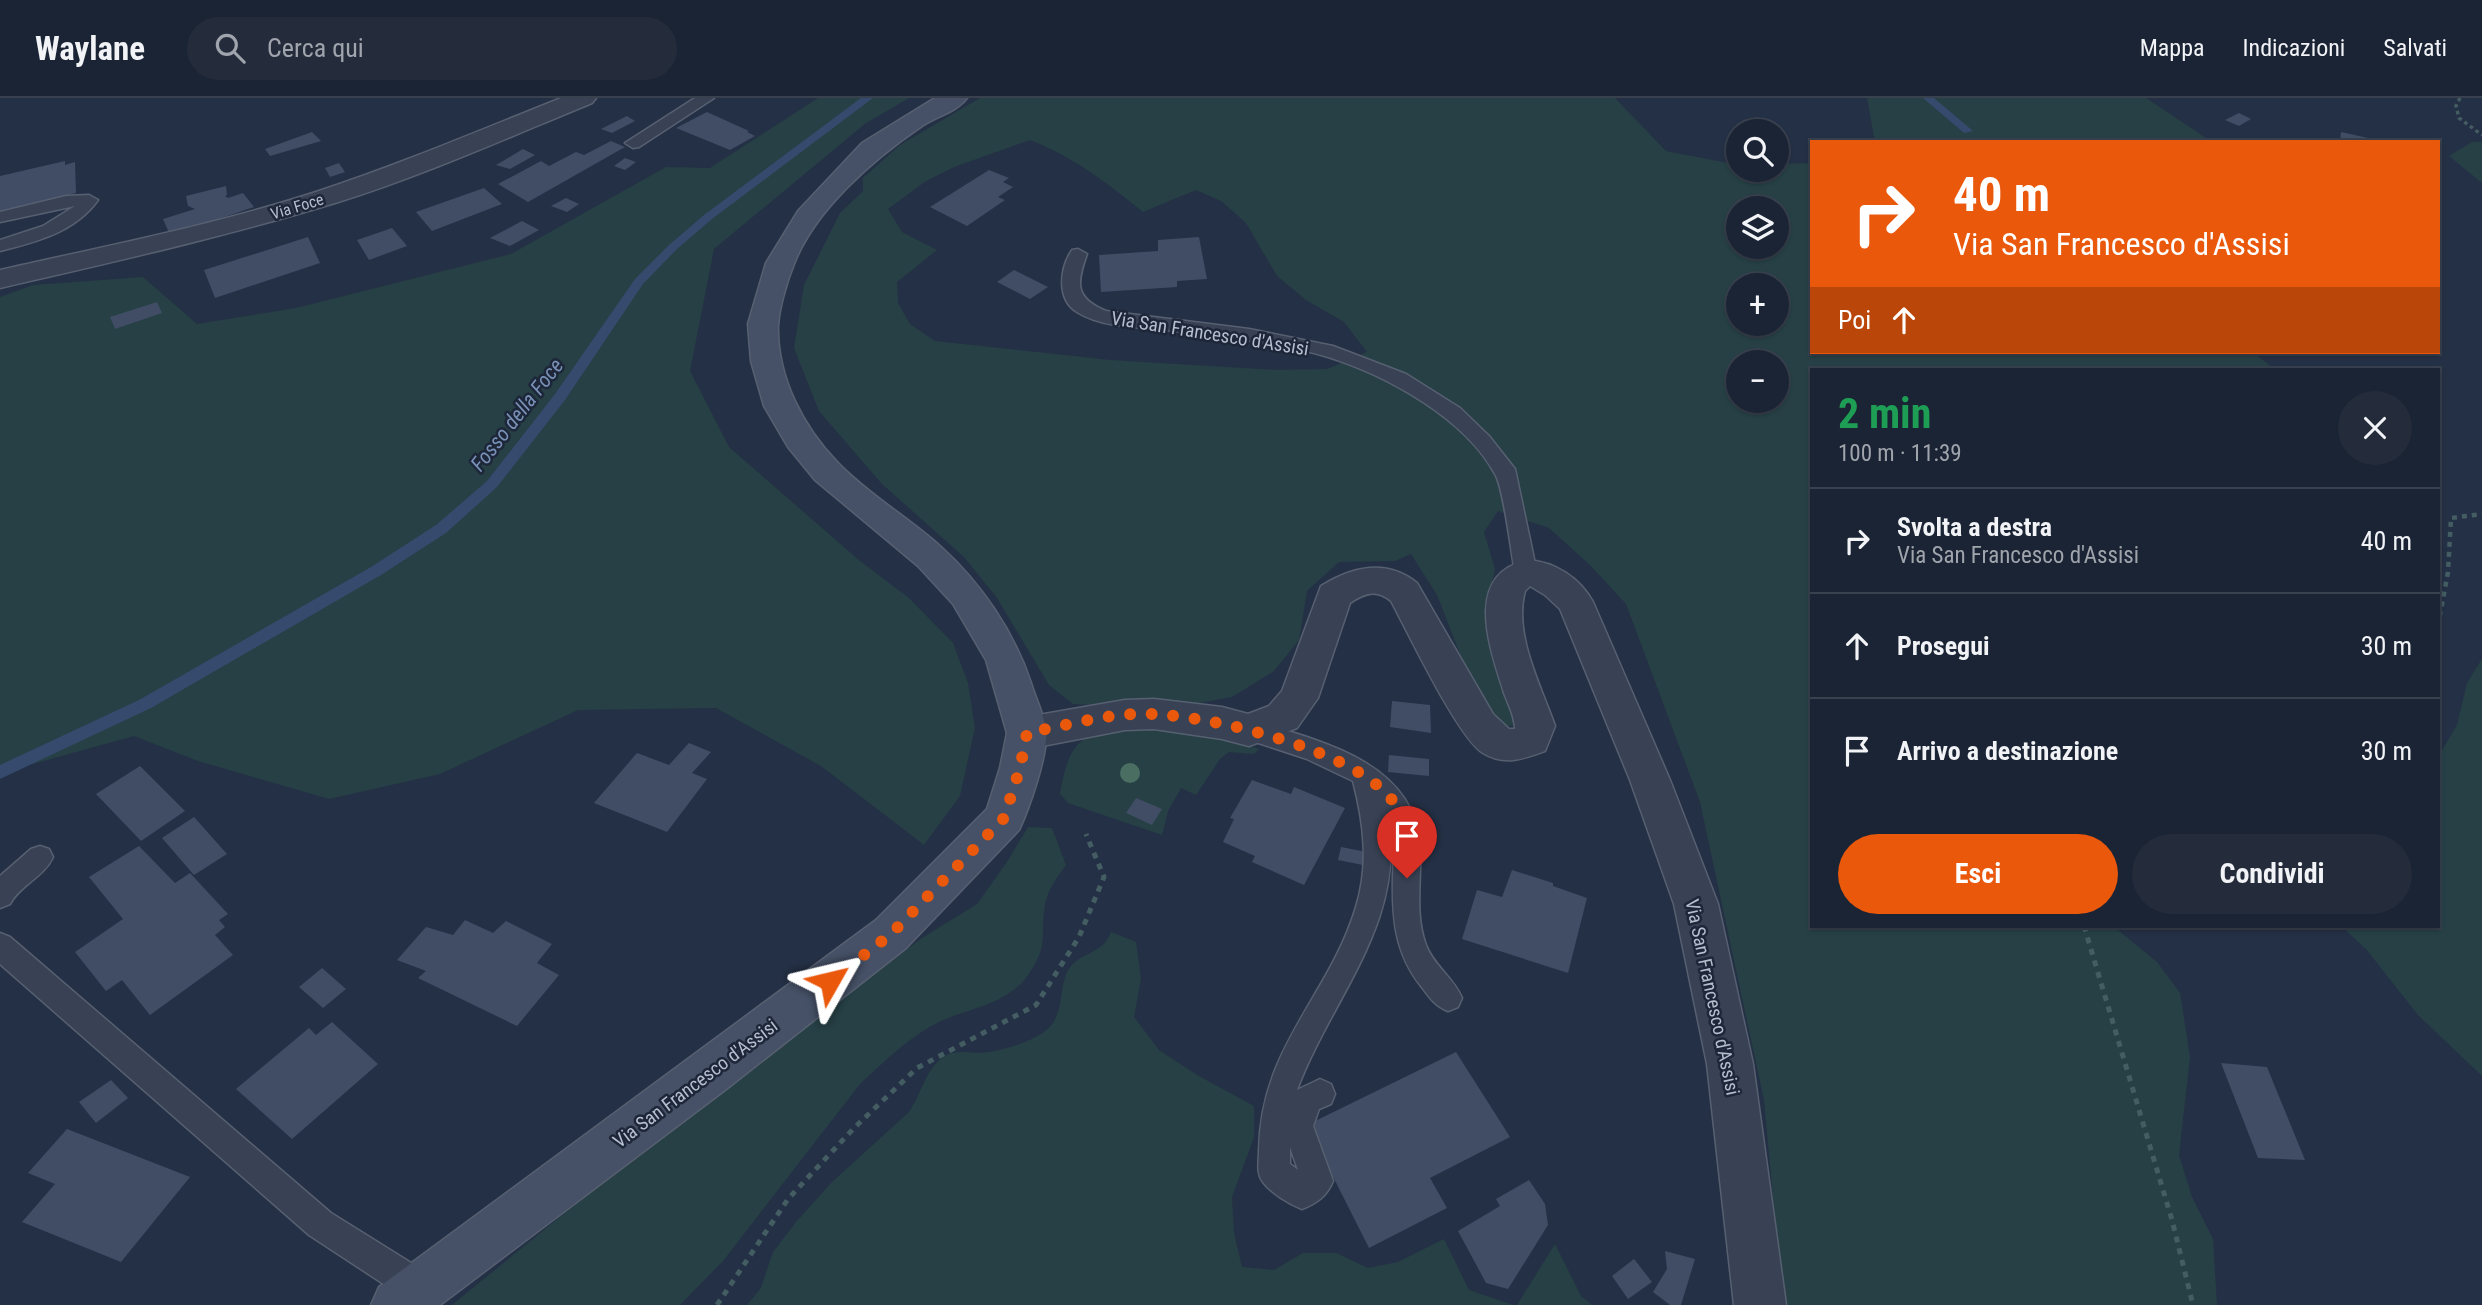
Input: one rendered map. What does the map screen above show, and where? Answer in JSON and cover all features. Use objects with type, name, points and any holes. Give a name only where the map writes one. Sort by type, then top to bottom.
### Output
[{"type":"main road","name":"Via San Francesco d'Assisi","points":[[409,1296],[891,934],[1004,818],[1020,768],[1027,733],[1004,659],[966,596],[930,557],[827,472],[800,439],[780,406],[766,361],[763,324],[780,263],[808,217],[838,181],[871,149],[923,114],[954,98]]},
{"type":"street","name":"Via Foce","points":[[0,279],[188,236],[327,197],[448,153],[583,98]]},
{"type":"street","points":[[1027,733],[1125,715],[1154,714],[1222,723],[1249,730],[1283,717],[1299,698],[1334,595],[1359,581],[1376,579],[1393,581],[1404,592],[1479,725],[1502,746],[1513,747],[1531,740],[1535,726],[1503,620],[1503,592],[1512,578],[1526,573]]},
{"type":"street","name":"Via San Francesco d'Assisi","points":[[1526,573],[1543,576],[1575,602],[1650,780],[1696,904],[1730,1064],[1760,1305]]},
{"type":"lane","points":[[632,143],[706,98]]},
{"type":"lane","points":[[0,217],[66,201],[89,200],[84,209],[71,219],[0,246]]},
{"type":"lane","name":"Via San Francesco d'Assisi","points":[[1079,254],[1072,270],[1070,293],[1081,307],[1091,312],[1140,322],[1249,335],[1333,352],[1399,379],[1453,413],[1482,440],[1507,474],[1526,573]]},
{"type":"lane","points":[[1249,730],[1322,755],[1365,776],[1395,803],[1405,828],[1409,860],[1405,917],[1412,947],[1422,965],[1448,998]]},
{"type":"lane","points":[[1320,1094],[1308,1099],[1298,1126],[1317,1181],[1303,1193],[1274,1171],[1277,1107],[1308,1026],[1355,948],[1373,895],[1379,864],[1379,839],[1377,817],[1365,776]]},
{"type":"lane","points":[[0,896],[4,889],[40,857]]},
{"type":"lane","points":[[0,946],[320,1224],[409,1296]]},
{"type":"path","points":[[2460,98],[2456,106],[2459,118],[2482,135]]},
{"type":"path","points":[[2440,616],[2452,541],[2451,518],[2482,514]]},
{"type":"path","points":[[717,1305],[788,1199],[854,1128],[917,1068],[1036,1005],[1079,937],[1104,877],[1086,834]]},
{"type":"path","points":[[2085,928],[2172,1220],[2193,1305]]},
{"type":"green space","points":[[818,98],[909,98],[866,123],[714,249],[690,371],[729,447],[860,561],[909,598],[953,643],[968,683],[975,728],[960,796],[924,845],[821,766],[716,708],[578,710],[440,774],[329,799],[198,761],[134,736],[0,773],[0,297],[33,285],[143,277],[197,324],[296,308],[511,254],[666,167],[710,168]]},
{"type":"green space","points":[[980,98],[1615,98],[1666,151],[1726,163],[1726,182],[1789,182],[1789,164],[1810,163],[1810,354],[2255,354],[2273,368],[1810,368],[1810,928],[2115,928],[2157,962],[2180,993],[2190,1057],[2179,1155],[2192,1197],[2213,1239],[2217,1305],[1783,1305],[1764,1100],[1700,802],[1626,604],[1590,565],[1549,528],[1498,511],[1484,532],[1495,569],[1488,601],[1519,724],[1498,729],[1469,677],[1437,595],[1411,554],[1395,561],[1339,562],[1307,591],[1299,640],[1274,671],[1232,697],[1194,704],[1128,707],[1073,704],[1049,685],[997,598],[964,557],[882,484],[819,411],[794,348],[804,285],[840,213],[863,191],[863,178],[900,145]],"holes":[[[1030,140],[1103,181],[1143,212],[1196,190],[1221,201],[1246,223],[1277,276],[1306,300],[1344,322],[1367,352],[1327,369],[1277,370],[1110,360],[935,341],[910,324],[898,303],[897,282],[937,250],[902,232],[888,209],[926,181],[954,167]]]},
{"type":"green space","points":[[1867,98],[2146,98],[2209,140],[1875,140]]},
{"type":"green space","points":[[2472,142],[2482,142],[2482,183],[2449,156]]},
{"type":"green space","points":[[2482,659],[2482,1076],[2418,1015],[2366,949],[2343,928],[2440,928],[2440,754],[2457,725],[2467,683]]},
{"type":"green space","points":[[1139,724],[1213,734],[1259,749],[1254,754],[1229,752],[1220,759],[1196,795],[1181,788],[1168,811],[1162,835],[1068,803],[1060,794],[1064,774],[1075,748],[1092,735]]},
{"type":"green space","points":[[1028,827],[1052,828],[1066,865],[1047,897],[1042,946],[1026,978],[1018,987],[997,1000],[941,1021],[919,1034],[860,1084],[723,1261],[680,1305],[452,1305],[674,1124],[922,938],[977,904]]},
{"type":"green space","points":[[1111,932],[1136,942],[1141,979],[1134,1017],[1159,1050],[1197,1075],[1254,1106],[1254,1137],[1232,1197],[1234,1233],[1242,1267],[1274,1270],[1303,1253],[1336,1253],[1368,1268],[1398,1262],[1444,1239],[1469,1290],[1513,1305],[747,1305],[761,1288],[773,1252],[796,1222],[832,1182],[909,1112],[936,1063],[953,1053],[983,1053],[1010,1047],[1044,1032],[1056,1018],[1065,976],[1073,963],[1102,945]]},
{"type":"green space","points":[[1555,1244],[1581,1296],[1592,1305],[1517,1305]]},
{"type":"building","points":[[707,112],[755,136],[730,150],[676,128]]},
{"type":"building","points":[[2239,113],[2251,119],[2239,126],[2225,120]]},
{"type":"building","points":[[627,116],[635,121],[612,133],[601,129]]},
{"type":"building","points":[[312,132],[321,141],[270,156],[265,149]]},
{"type":"building","points":[[2341,132],[2368,138],[2368,140],[2340,140]]},
{"type":"building","points":[[611,141],[625,147],[528,202],[498,184],[541,161],[549,166],[576,152],[584,155]]},
{"type":"building","points":[[523,149],[535,155],[510,169],[496,165]]},
{"type":"building","points":[[625,158],[636,162],[625,170],[614,166]]},
{"type":"building","points":[[65,161],[65,165],[75,162],[76,193],[0,212],[0,176]]},
{"type":"building","points":[[339,163],[345,172],[330,177],[325,168]]},
{"type":"building","points":[[989,170],[1009,178],[1003,182],[1013,187],[998,197],[1005,200],[967,226],[930,207]]},
{"type":"building","points":[[226,186],[225,196],[228,198],[243,193],[254,207],[169,233],[163,219],[195,209],[188,206],[186,196]]},
{"type":"building","points":[[484,188],[502,204],[432,231],[416,212]]},
{"type":"building","points":[[566,198],[579,204],[567,212],[551,206]]},
{"type":"building","points":[[522,221],[539,230],[510,246],[490,238]]},
{"type":"building","points":[[392,228],[407,246],[369,260],[357,240]]},
{"type":"building","points":[[308,237],[320,263],[215,298],[204,270]]},
{"type":"building","points":[[1199,237],[1207,279],[1177,281],[1177,287],[1101,292],[1099,255],[1158,251],[1158,240]]},
{"type":"building","points":[[1014,270],[1048,287],[1030,299],[997,282]]},
{"type":"building","points":[[157,302],[162,313],[115,329],[110,317]]},
{"type":"building","points":[[1392,701],[1430,705],[1431,733],[1390,727]]},
{"type":"building","points":[[689,743],[711,752],[692,773],[707,779],[667,832],[594,803],[637,753],[669,765]]},
{"type":"building","points":[[1389,755],[1429,759],[1429,776],[1388,772]]},
{"type":"building","points":[[140,766],[185,811],[141,841],[96,794]]},
{"type":"building","points":[[1252,780],[1291,794],[1294,787],[1345,808],[1304,885],[1252,862],[1255,856],[1223,842],[1234,819],[1230,818]]},
{"type":"building","points":[[1136,798],[1162,809],[1152,825],[1126,813]]},
{"type":"building","points":[[194,817],[227,854],[194,875],[162,838]]},
{"type":"building","points":[[139,846],[175,883],[190,873],[228,914],[219,920],[225,927],[215,935],[233,955],[150,1015],[122,980],[106,991],[75,952],[123,919],[89,877]]},
{"type":"building","points":[[1341,847],[1372,853],[1373,867],[1338,860]]},
{"type":"building","points":[[1512,870],[1553,883],[1553,886],[1587,898],[1568,973],[1462,939],[1477,890],[1502,897]]},
{"type":"building","points":[[465,920],[493,933],[506,921],[552,944],[537,963],[559,975],[517,1026],[418,978],[426,971],[397,960],[426,927],[453,935]]},
{"type":"building","points":[[322,968],[346,989],[323,1008],[299,987]]},
{"type":"building","points":[[332,1022],[378,1064],[292,1139],[236,1089],[309,1028],[316,1035]]},
{"type":"building","points":[[1456,1052],[1510,1137],[1430,1178],[1447,1208],[1369,1248],[1307,1125]]},
{"type":"building","points":[[2221,1063],[2267,1067],[2305,1160],[2258,1158]]},
{"type":"building","points":[[111,1080],[128,1098],[96,1123],[79,1102]]},
{"type":"building","points":[[67,1129],[190,1177],[121,1262],[22,1222],[55,1184],[28,1173]]},
{"type":"building","points":[[1529,1180],[1545,1204],[1548,1225],[1508,1289],[1486,1283],[1458,1231],[1500,1206],[1496,1199]]},
{"type":"building","points":[[1665,1251],[1695,1259],[1681,1305],[1670,1305],[1653,1292],[1667,1269]]},
{"type":"building","points":[[1634,1259],[1652,1282],[1628,1299],[1612,1276]]},
{"type":"waterway","name":"Fosso della Foce","points":[[0,772],[145,704],[376,571],[441,529],[492,484],[560,397],[639,282],[673,247],[708,217],[868,98]]},
{"type":"waterway","points":[[1928,98],[1968,131]]},
{"type":"route","points":[[830,981],[891,934],[1004,818],[1020,768],[1027,733],[1125,715],[1154,714],[1222,723],[1279,739],[1322,755],[1365,776],[1395,803],[1405,828],[1409,860],[1407,878]]}]
